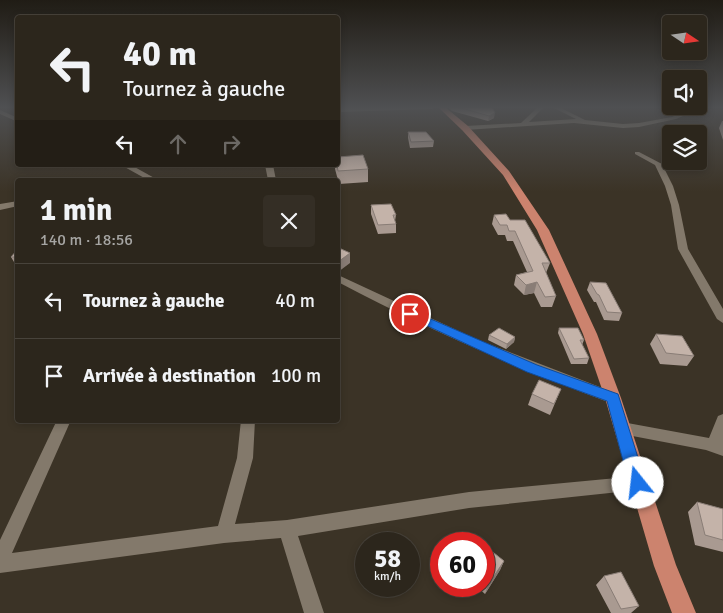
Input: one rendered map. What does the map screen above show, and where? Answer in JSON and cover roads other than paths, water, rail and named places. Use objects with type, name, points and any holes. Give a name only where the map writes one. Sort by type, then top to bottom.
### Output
[{"type":"main road","points":[[472,136],[506,173],[524,197],[543,230],[590,334],[613,398],[665,566],[684,613]]},
{"type":"street","points":[[637,153],[658,164],[669,186],[675,205],[683,249],[723,318]]},
{"type":"street","points":[[128,167],[150,178]]},
{"type":"street","points":[[0,207],[15,204]]},
{"type":"street","points":[[340,279],[375,298],[532,369],[613,398]]},
{"type":"street","points":[[622,428],[718,447],[723,420]]},
{"type":"street","points":[[0,560],[63,423]]},
{"type":"street","points":[[224,534],[245,458],[248,423]]},
{"type":"street","points":[[0,564],[224,534],[287,529],[470,500],[638,483]]},
{"type":"street","points":[[287,529],[314,613]]}]
